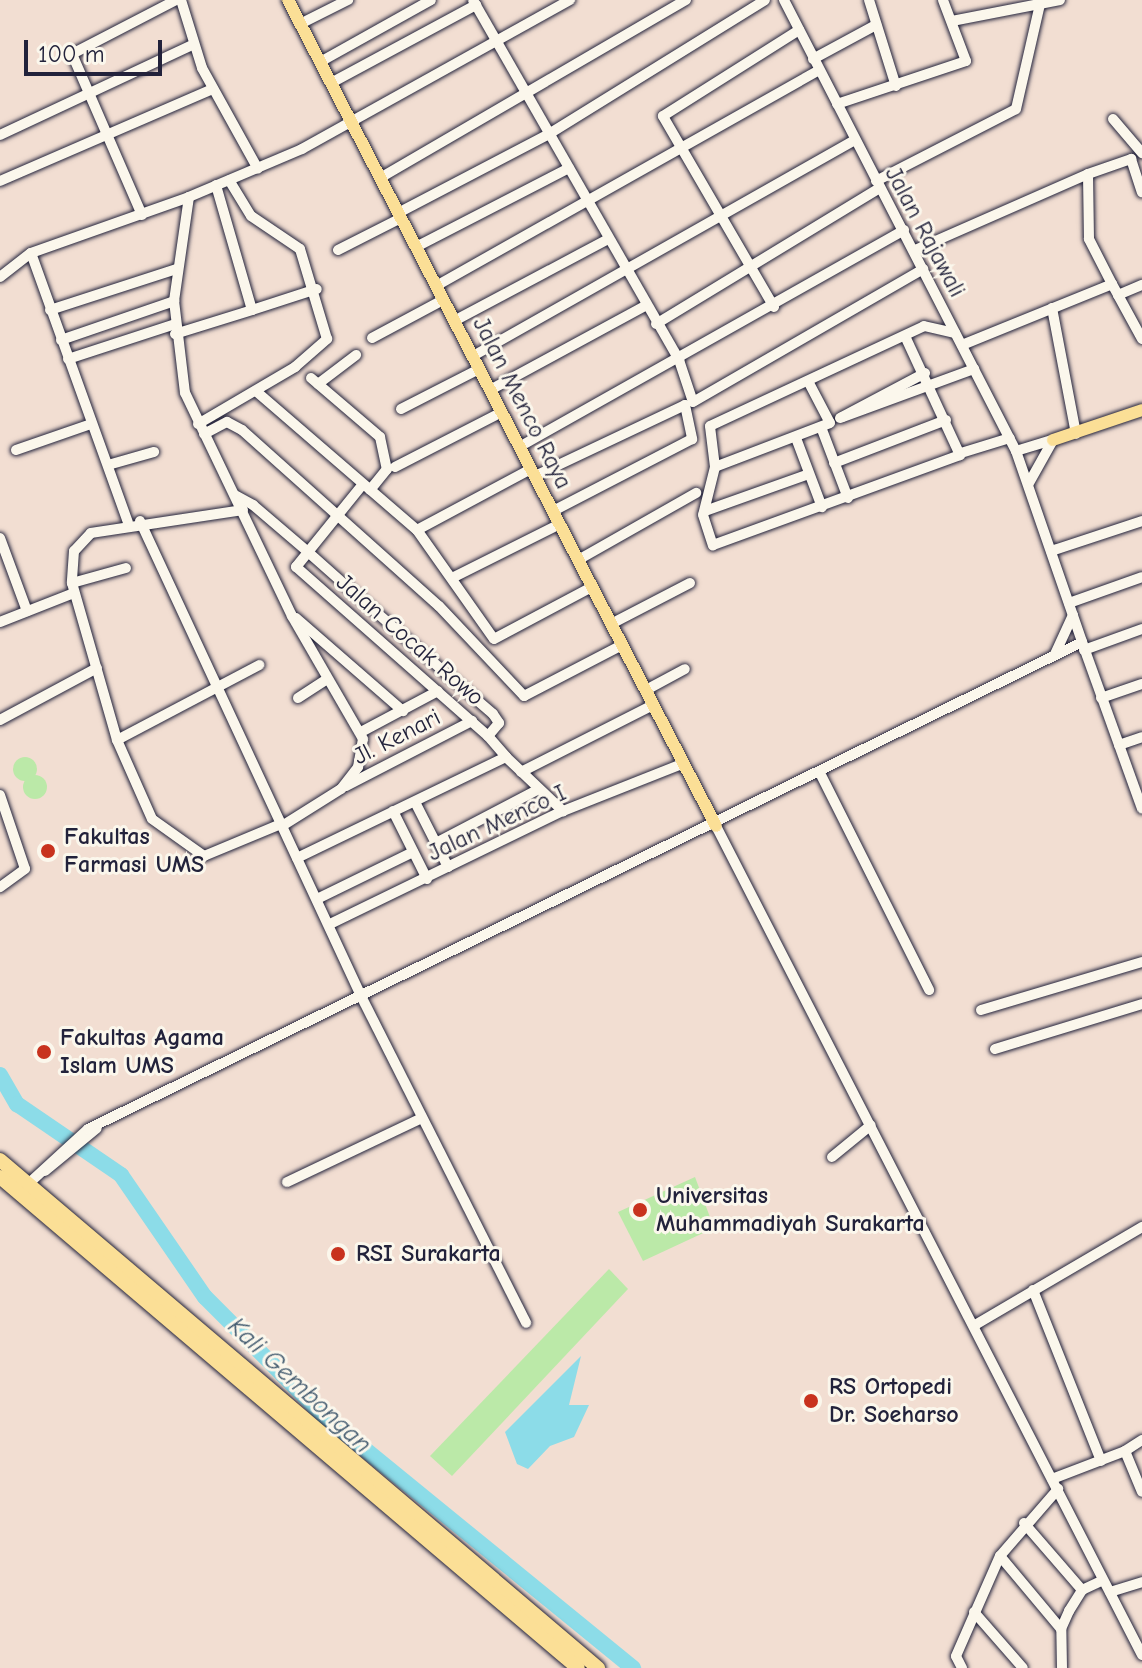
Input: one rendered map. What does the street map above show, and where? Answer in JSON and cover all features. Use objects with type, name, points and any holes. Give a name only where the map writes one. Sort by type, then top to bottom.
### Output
[{"type":"highway","points":[[0,1160],[24,1188],[526,1618],[578,1668]]},
{"type":"highway","points":[[0,1177],[24,1188]]},
{"type":"highway","points":[[526,1618],[598,1668]]},
{"type":"main road","name":"Jalan Menco Raya","points":[[288,0],[716,826]]},
{"type":"main road","points":[[1053,440],[1142,410]]},
{"type":"street","points":[[142,215],[86,94],[74,48],[179,0],[213,89],[258,169]]},
{"type":"street","points":[[300,24],[348,0]]},
{"type":"street","points":[[320,62],[431,0]]},
{"type":"street","points":[[0,277],[31,253],[142,215],[258,169],[497,43],[570,0]]},
{"type":"street","points":[[380,178],[529,98],[686,0]]},
{"type":"street","points":[[338,250],[549,134],[765,0]]},
{"type":"street","name":"Jalan Rajawali","points":[[784,0],[1016,451],[1142,809]]},
{"type":"street","points":[[869,0],[896,86]]},
{"type":"street","points":[[837,104],[966,61],[943,0]]},
{"type":"street","points":[[952,21],[1041,1],[1060,0]]},
{"type":"street","points":[[656,324],[878,185],[1016,109],[1041,1]]},
{"type":"street","points":[[331,83],[475,2],[645,306],[679,360],[694,402],[923,269]]},
{"type":"street","points":[[813,59],[876,25]]},
{"type":"street","points":[[774,307],[664,121],[667,109],[799,30]]},
{"type":"street","points":[[0,135],[194,44]]},
{"type":"street","points":[[436,286],[683,150],[819,70]]},
{"type":"street","points":[[0,181],[213,89]]},
{"type":"street","points":[[1113,119],[1138,155],[1142,192]]},
{"type":"street","points":[[473,356],[627,272],[855,140]]},
{"type":"street","points":[[915,250],[1138,155]]},
{"type":"street","points":[[416,247],[569,168]]},
{"type":"street","points":[[1088,174],[1089,239],[1142,339]]},
{"type":"street","points":[[201,429],[324,345],[317,289],[300,249],[251,216],[229,180]]},
{"type":"street","points":[[216,185],[252,310]]},
{"type":"street","points":[[189,197],[176,269],[175,329],[201,429],[326,680],[361,732],[361,759],[341,789]]},
{"type":"street","points":[[519,447],[774,307],[904,230]]},
{"type":"street","points":[[454,321],[608,239]]},
{"type":"street","points":[[31,253],[91,424],[134,522],[330,924],[362,998],[526,1323]]},
{"type":"street","points":[[50,310],[176,269]]},
{"type":"street","points":[[962,345],[1112,284]]},
{"type":"street","points":[[1118,295],[1142,285]]},
{"type":"street","points":[[68,359],[252,310],[317,289]]},
{"type":"street","points":[[372,338],[443,300]]},
{"type":"street","points":[[61,340],[174,301]]},
{"type":"street","points":[[490,390],[645,306]]},
{"type":"street","points":[[1052,308],[1076,434]]},
{"type":"street","points":[[955,333],[927,326],[710,426],[715,467],[705,511],[713,545],[848,498],[961,453],[1010,438]]},
{"type":"street","points":[[905,336],[961,453]]},
{"type":"street","points":[[308,552],[337,516],[387,469],[380,437],[314,381],[356,355]]},
{"type":"street","points":[[401,409],[479,369]]},
{"type":"street","points":[[830,423],[931,388],[974,369]]},
{"type":"street","points":[[715,467],[830,423],[925,373]]},
{"type":"street","points":[[808,381],[830,423],[834,463],[848,498]]},
{"type":"street","points":[[257,392],[417,530],[454,577],[494,639],[592,587]]},
{"type":"street","points":[[417,530],[533,473],[685,405],[692,439],[553,511]]},
{"type":"street","points":[[395,467],[502,412]]},
{"type":"street","points":[[834,463],[946,420]]},
{"type":"street","points":[[16,450],[91,424]]},
{"type":"street","points":[[201,429],[233,424],[515,679],[524,696],[622,645]]},
{"type":"street","points":[[796,438],[822,507]]},
{"type":"street","points":[[1016,451],[1053,440]]},
{"type":"street","points":[[1029,483],[1053,440]]},
{"type":"street","points":[[108,465],[154,452]]},
{"type":"street","points":[[705,511],[809,474]]},
{"type":"street","points":[[578,560],[696,493]]},
{"type":"street","points":[[235,495],[308,552],[493,714],[492,732],[506,757],[563,811]]},
{"type":"street","points":[[243,510],[134,522],[80,542],[73,588],[117,740],[259,665]]},
{"type":"street","points":[[1051,551],[1142,521]]},
{"type":"street","points":[[454,577],[560,524]]},
{"type":"street","points":[[0,538],[27,611]]},
{"type":"street","name":"Jalan Cocak Rowo","points":[[308,552],[296,567],[472,721],[492,732]]},
{"type":"street","points":[[0,622],[73,588],[126,568]]},
{"type":"street","points":[[1069,603],[1142,577]]},
{"type":"street","points":[[611,624],[690,583]]},
{"type":"street","points":[[291,613],[403,711]]},
{"type":"street","points":[[1053,656],[1073,615]]},
{"type":"street","points":[[373,633],[385,619]]},
{"type":"street","points":[[24,1188],[97,1128],[716,826],[1053,656],[1142,629]]},
{"type":"street","points":[[0,720],[97,668]]},
{"type":"street","points":[[646,690],[685,669]]},
{"type":"street","points":[[298,698],[326,680]]},
{"type":"street","points":[[1101,698],[1142,684]]},
{"type":"street","points":[[361,732],[438,691]]},
{"type":"street","points":[[521,772],[653,705]]},
{"type":"street","name":"Jl. Kenari","points":[[117,740],[149,814],[199,855],[282,825],[341,789],[472,721]]},
{"type":"street","points":[[1119,745],[1142,737]]},
{"type":"street","points":[[297,858],[506,757]]},
{"type":"street","name":"Jalan Menco I","points":[[330,924],[563,811],[684,763]]},
{"type":"street","points":[[820,773],[929,990]]},
{"type":"street","points":[[436,843],[539,789]]},
{"type":"street","points":[[0,795],[25,869],[0,887]]},
{"type":"street","points":[[415,802],[448,867]]},
{"type":"street","points":[[393,811],[427,879]]},
{"type":"street","points":[[716,826],[1141,1650]]},
{"type":"street","points":[[317,899],[413,852]]},
{"type":"street","points":[[981,1010],[1142,962]]},
{"type":"street","points":[[995,1049],[1142,1004]]},
{"type":"street","points":[[287,1182],[422,1118]]},
{"type":"street","points":[[832,1157],[871,1125]]},
{"type":"street","points":[[975,1325],[1142,1227]]},
{"type":"street","points":[[1033,1290],[1101,1461]]},
{"type":"street","points":[[962,1668],[956,1656],[974,1612],[1000,1556],[1024,1523],[1055,1484],[1142,1440]]},
{"type":"street","points":[[1125,1451],[1142,1492]]},
{"type":"street","points":[[1024,1523],[1082,1590]]},
{"type":"street","points":[[1000,1556],[1061,1629]]},
{"type":"street","points":[[1062,1668],[1061,1629],[1082,1590],[1103,1580]]},
{"type":"street","points":[[1110,1592],[1142,1582]]},
{"type":"street","points":[[974,1612],[1023,1668]]},
{"type":"green space","points":[[25,757],[34,760],[37,769],[34,778],[25,781],[16,778],[13,769],[16,760]]},
{"type":"green space","points":[[35,775],[46,782],[47,787],[40,798],[35,799],[24,792],[23,787],[30,776]]},
{"type":"green space","points":[[695,1177],[714,1228],[643,1261],[618,1212]]},
{"type":"green space","points":[[609,1269],[628,1289],[452,1476],[430,1456]]},
{"type":"water","points":[[581,1356],[569,1405],[589,1405],[574,1437],[550,1446],[528,1469],[517,1464],[505,1432]]},
{"type":"waterway","name":"Kali Gembongan","points":[[0,1075],[17,1104],[121,1175],[205,1297],[324,1416],[633,1668]]},
{"type":"place","name":"Fakultas Farmasi UMS","points":[[48,851]]},
{"type":"place","name":"Fakultas Agama Islam UMS","points":[[44,1052]]},
{"type":"place","name":"Universitas Muhammadiyah Surakarta","points":[[640,1210]]},
{"type":"place","name":"RSI Surakarta","points":[[338,1254]]},
{"type":"place","name":"RS Ortopedi Dr. Soeharso","points":[[811,1401]]}]
